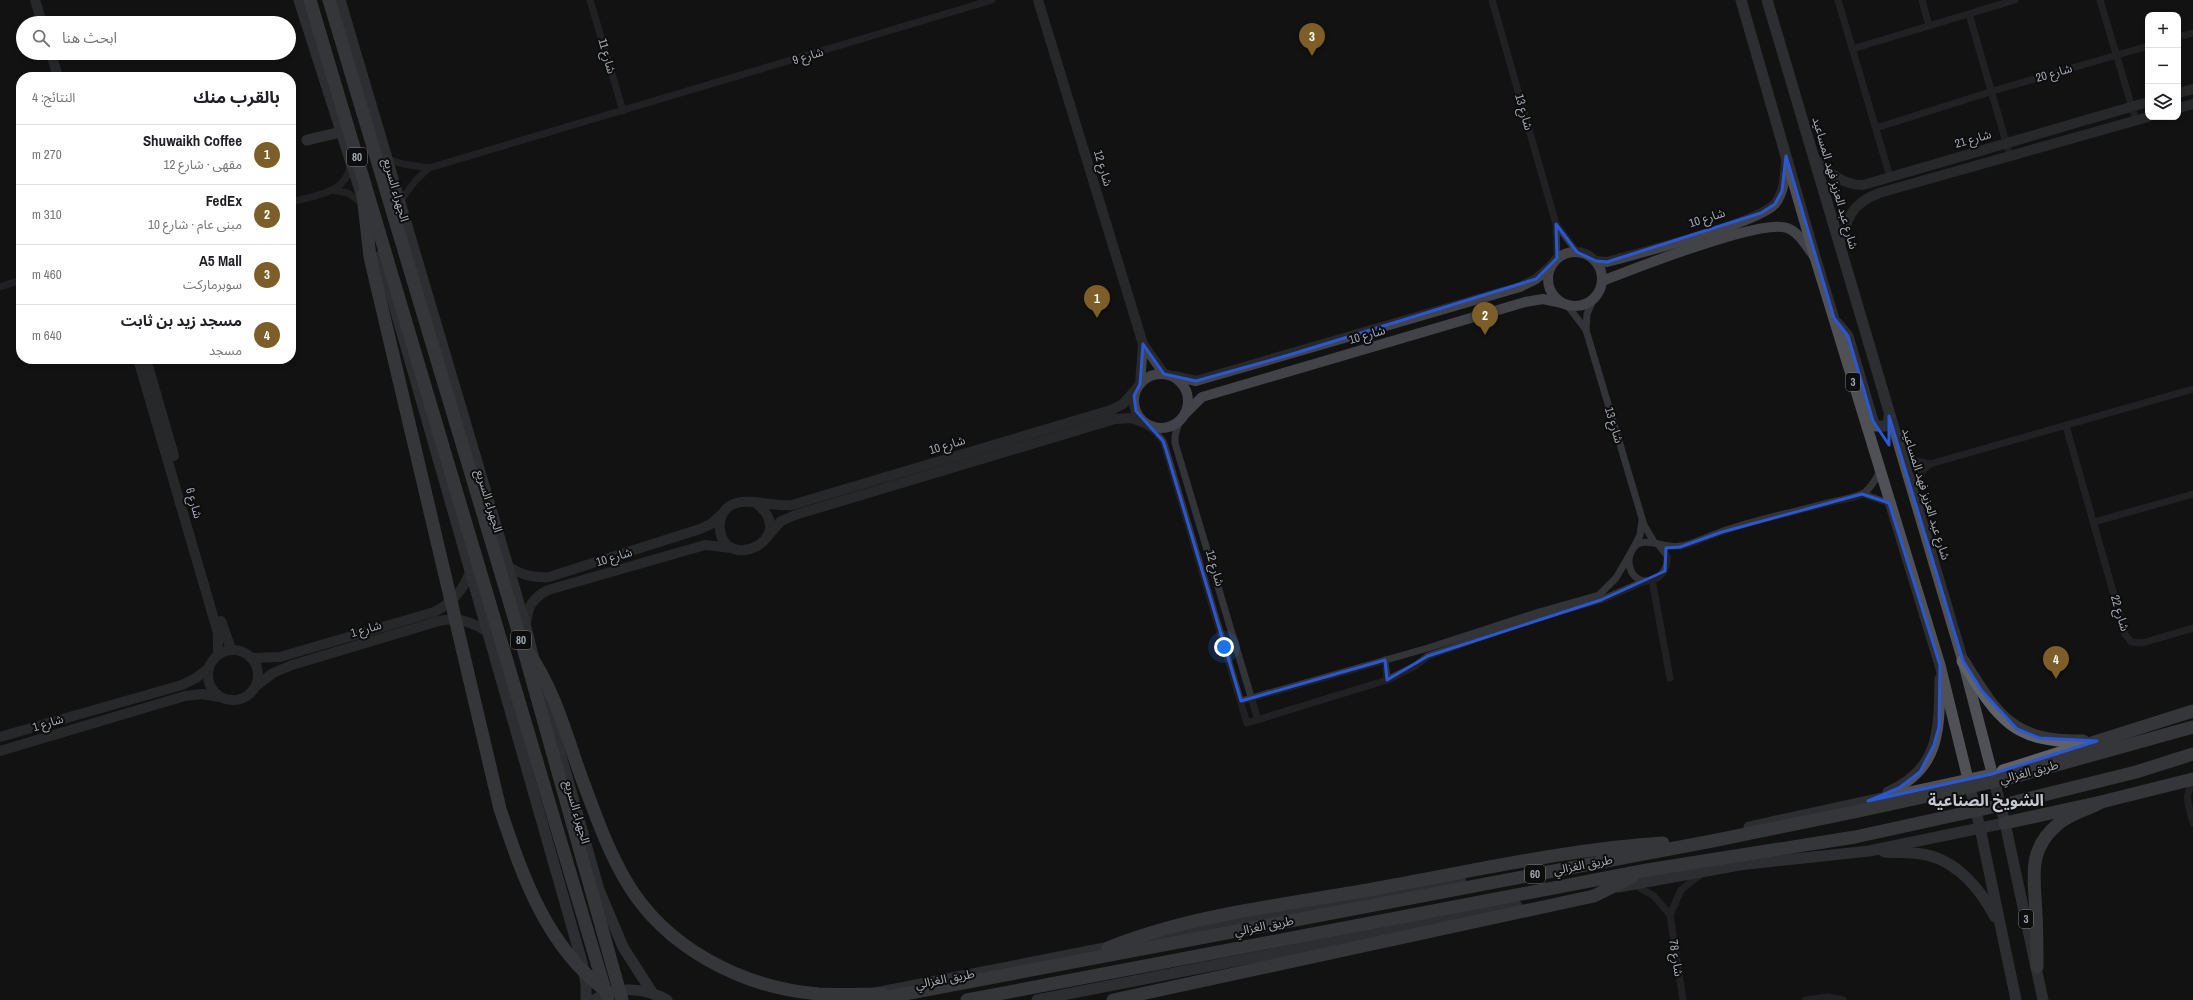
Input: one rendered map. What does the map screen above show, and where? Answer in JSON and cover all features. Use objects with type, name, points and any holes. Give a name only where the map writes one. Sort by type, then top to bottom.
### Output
[{"type":"highway","name":"الجهراء السريع","points":[[310,0],[608,1000]]},
{"type":"highway","name":"الجهراء السريع","points":[[329,0],[522,644],[622,1000]]},
{"type":"highway","points":[[334,0],[339,33]]},
{"type":"highway","points":[[362,175],[364,215],[370,257],[500,809],[530,894],[548,927],[570,957],[585,973],[618,1000]]},
{"type":"highway","points":[[522,644],[539,668],[552,692],[608,846],[626,881],[640,903],[670,934],[696,953],[721,967],[744,978],[781,988],[819,994],[902,994]]},
{"type":"highway","points":[[1963,661],[1982,692],[2002,716],[2017,729],[2039,738],[2061,741],[2097,741]]},
{"type":"highway","points":[[1992,774],[2193,711]]},
{"type":"highway","name":"طريق الغزالي","points":[[873,1000],[1712,841],[2006,778],[2193,727]]},
{"type":"highway","name":"طريق الغزالي","points":[[967,1000],[1646,870],[1855,837],[2015,802],[2136,772],[2193,754]]},
{"type":"highway","points":[[2005,823],[2101,802],[2193,779]]},
{"type":"highway","points":[[2037,967],[2036,914],[2032,877],[2037,853],[2045,838],[2057,825],[2101,802]]},
{"type":"highway","points":[[1108,948],[1143,934],[1199,920],[1621,846],[1712,841]]},
{"type":"highway","points":[[1113,1000],[1594,896],[1646,870]]},
{"type":"main road","points":[[298,0],[366,207],[582,962],[586,984],[586,1000]]},
{"type":"main road","name":"الجهراء السريع","points":[[340,0],[509,567],[599,890],[623,947],[653,994]]},
{"type":"main road","name":"3","points":[[1741,0],[1879,472],[1940,665],[1980,828],[2016,1000]]},
{"type":"main road","name":"شارع عبد العزيز فهد المساعيد","points":[[1767,0],[1840,245],[1888,416],[1963,661],[2005,823],[2043,1000]]},
{"type":"main road","points":[[307,140],[341,132]]},
{"type":"main road","points":[[1834,318],[1848,336],[1873,421],[1876,426],[1885,426],[1889,422],[1888,416]]},
{"type":"main road","points":[[1868,801],[1910,781],[1920,772],[1929,759],[1939,728],[1940,665]]},
{"type":"main road","name":"طريق الغزالي","points":[[839,1000],[1108,948],[1666,844],[1992,774]]},
{"type":"main road","points":[[1037,1000],[1633,884],[1703,873],[1739,865],[1869,851],[2005,823]]},
{"type":"main road","points":[[1869,851],[1926,855],[1954,867],[1966,876],[1988,903],[2002,929]]},
{"type":"main road","points":[[594,1000],[611,992],[625,990],[653,994],[667,1000]]},
{"type":"street","points":[[36,0],[40,16]]},
{"type":"street","name":"شارع 11","points":[[590,0],[623,111]]},
{"type":"street","name":"شارع 9","points":[[429,168],[992,0]]},
{"type":"street","name":"شارع 12","points":[[1038,0],[1143,344],[1169,375]]},
{"type":"street","name":"شارع 13","points":[[1492,0],[1556,224],[1558,258]]},
{"type":"street","points":[[1838,0],[1890,177]]},
{"type":"street","points":[[1922,0],[1929,26]]},
{"type":"street","points":[[2100,0],[2136,121]]},
{"type":"street","points":[[1852,49],[2010,1]]},
{"type":"street","points":[[1969,14],[1993,90],[2010,156]]},
{"type":"street","points":[[2181,36],[2193,32]]},
{"type":"street","name":"شارع 20","points":[[1876,128],[1993,90],[2145,47]]},
{"type":"street","points":[[53,60],[57,72]]},
{"type":"street","points":[[2181,92],[2193,89]]},
{"type":"street","name":"شارع 21","points":[[1813,156],[1834,177],[1855,185],[1872,184],[1890,177],[2145,103]]},
{"type":"street","points":[[2181,107],[2193,104]]},
{"type":"street","points":[[1840,245],[1846,221],[1857,206],[1865,199],[2145,118]]},
{"type":"street","name":"شارع 10","points":[[1596,261],[1607,262],[1714,230],[1761,213],[1774,204],[1782,191],[1786,156]]},
{"type":"street","points":[[387,159],[404,164],[429,168]]},
{"type":"street","points":[[296,201],[332,190],[340,186],[347,177],[350,161]]},
{"type":"street","points":[[400,202],[410,186],[429,168]]},
{"type":"street","points":[[332,190],[353,195],[366,207]]},
{"type":"street","name":"شارع 13","points":[[1556,224],[1577,252]]},
{"type":"street","name":"شارع 10","points":[[1602,281],[1663,257],[1769,226],[1783,226],[1792,230],[1815,257]]},
{"type":"street","points":[[1577,252],[1587,255],[1596,261],[1601,270],[1602,281],[1599,291],[1593,300],[1583,305],[1565,304],[1554,297],[1549,287],[1548,277],[1551,266],[1558,258],[1567,253],[1577,252]]},
{"type":"street","name":"شارع 10","points":[[1169,375],[1196,381],[1520,287],[1536,279],[1551,266]]},
{"type":"street","points":[[0,287],[16,282]]},
{"type":"street","name":"شارع 10","points":[[1186,413],[1202,397],[1525,302],[1543,299],[1565,304]]},
{"type":"street","name":"شارع 13","points":[[1593,300],[1587,314],[1586,330],[1643,519],[1647,531],[1656,543]]},
{"type":"street","name":"شارع 13","points":[[1565,304],[1586,330]]},
{"type":"street","name":"شارع 12","points":[[1138,386],[1143,344]]},
{"type":"street","name":"شارع 6","points":[[139,364],[218,633],[218,655]]},
{"type":"street","name":"شارع 6","points":[[147,364],[224,632],[231,649]]},
{"type":"street","points":[[1169,375],[1186,388],[1188,405],[1186,413],[1179,422],[1165,428],[1147,424],[1136,411],[1134,404],[1138,386],[1146,378],[1169,375]]},
{"type":"street","name":"شارع 10","points":[[767,537],[781,521],[798,514],[1111,410],[1123,404],[1138,386]]},
{"type":"street","points":[[1909,483],[1930,464],[2193,389]]},
{"type":"street","name":"شارع 10","points":[[756,503],[781,506],[792,505],[993,449],[1115,418],[1132,418],[1147,424]]},
{"type":"street","name":"شارع 12","points":[[1147,424],[1163,441],[1242,702],[1247,723],[1258,720],[1250,699],[1175,443],[1175,436],[1179,422]]},
{"type":"street","name":"شارع 22","points":[[2066,426],[2125,634],[2131,642],[2142,643],[2193,628]]},
{"type":"street","points":[[1901,457],[1930,464]]},
{"type":"street","points":[[1862,494],[1879,472]]},
{"type":"street","points":[[1648,581],[1633,574],[1629,561],[1631,552],[1642,542],[1680,547],[1722,532],[1862,494],[1889,503]]},
{"type":"street","points":[[2094,522],[2193,494]]},
{"type":"street","points":[[738,501],[756,503],[764,509],[768,518],[770,528],[767,537],[761,545],[754,549],[745,551],[733,548],[725,542],[720,534],[722,514],[730,505],[738,501]]},
{"type":"street","name":"شارع 10","points":[[509,567],[520,574],[536,577],[549,577],[700,529],[710,524],[722,514]]},
{"type":"street","points":[[1242,702],[1599,595],[1608,589],[1616,578],[1640,535],[1643,519]]},
{"type":"street","points":[[1656,543],[1665,551],[1668,561]]},
{"type":"street","name":"شارع 10","points":[[526,627],[527,613],[531,602],[539,594],[548,590],[705,545],[733,548]]},
{"type":"street","points":[[1258,720],[1387,680],[1415,666],[1428,656],[1540,617],[1601,600],[1662,576],[1668,561],[1680,547]]},
{"type":"street","name":"شارع 1","points":[[251,658],[280,657],[434,612],[445,607],[458,595],[470,572]]},
{"type":"street","points":[[1648,581],[1670,678]]},
{"type":"street","name":"شارع 1","points":[[256,686],[273,673],[292,664],[439,621],[454,619],[468,621],[487,632]]},
{"type":"street","points":[[231,649],[244,652],[251,658],[257,666],[258,676],[256,686],[244,698],[232,700],[220,697],[209,684],[209,668],[212,661],[218,655],[231,649]]},
{"type":"street","points":[[1385,660],[1387,680]]},
{"type":"street","name":"شارع 1","points":[[0,737],[182,685],[196,678],[209,668]]},
{"type":"street","name":"شارع 1","points":[[0,751],[185,696],[202,694],[220,697]]},
{"type":"street","points":[[2193,786],[2190,788],[2187,796],[2193,823]]},
{"type":"street","points":[[1633,884],[1654,896],[1670,915],[1682,890],[1703,873]]},
{"type":"street","name":"شارع 78","points":[[1670,915],[1683,1000]]},
{"type":"street","points":[[1128,982],[1140,991],[1142,1000]]},
{"type":"street","points":[[1806,1000],[1828,997],[1843,1000]]},
{"type":"highlighted area","points":[[1786,156],[1834,318],[1848,336],[1873,421],[1889,445],[1889,416],[1963,661],[1982,691],[2017,729],[2039,738],[2097,741],[1992,774],[1868,801],[1899,788],[1920,772],[1934,745],[1939,727],[1940,665],[1889,503],[1876,497],[1862,494],[1722,532],[1680,547],[1666,548],[1665,571],[1601,600],[1428,656],[1387,680],[1385,660],[1241,701],[1163,441],[1136,411],[1134,396],[1140,384],[1143,344],[1164,374],[1196,381],[1289,355],[1536,279],[1557,258],[1556,224],[1577,252],[1596,261],[1607,262],[1761,213],[1775,204],[1782,191]]},
{"type":"place","name":"A5 Mall","points":[[1312,56]]},
{"type":"place","name":"Shuwaikh Coffee","points":[[1097,318]]},
{"type":"place","name":"FedEx","points":[[1485,335]]},
{"type":"place","name":"مسجد زيد بن ثابت","points":[[2056,679]]},
{"type":"district","name":"الشويخ الصناعية","points":[[1986,800]]}]
